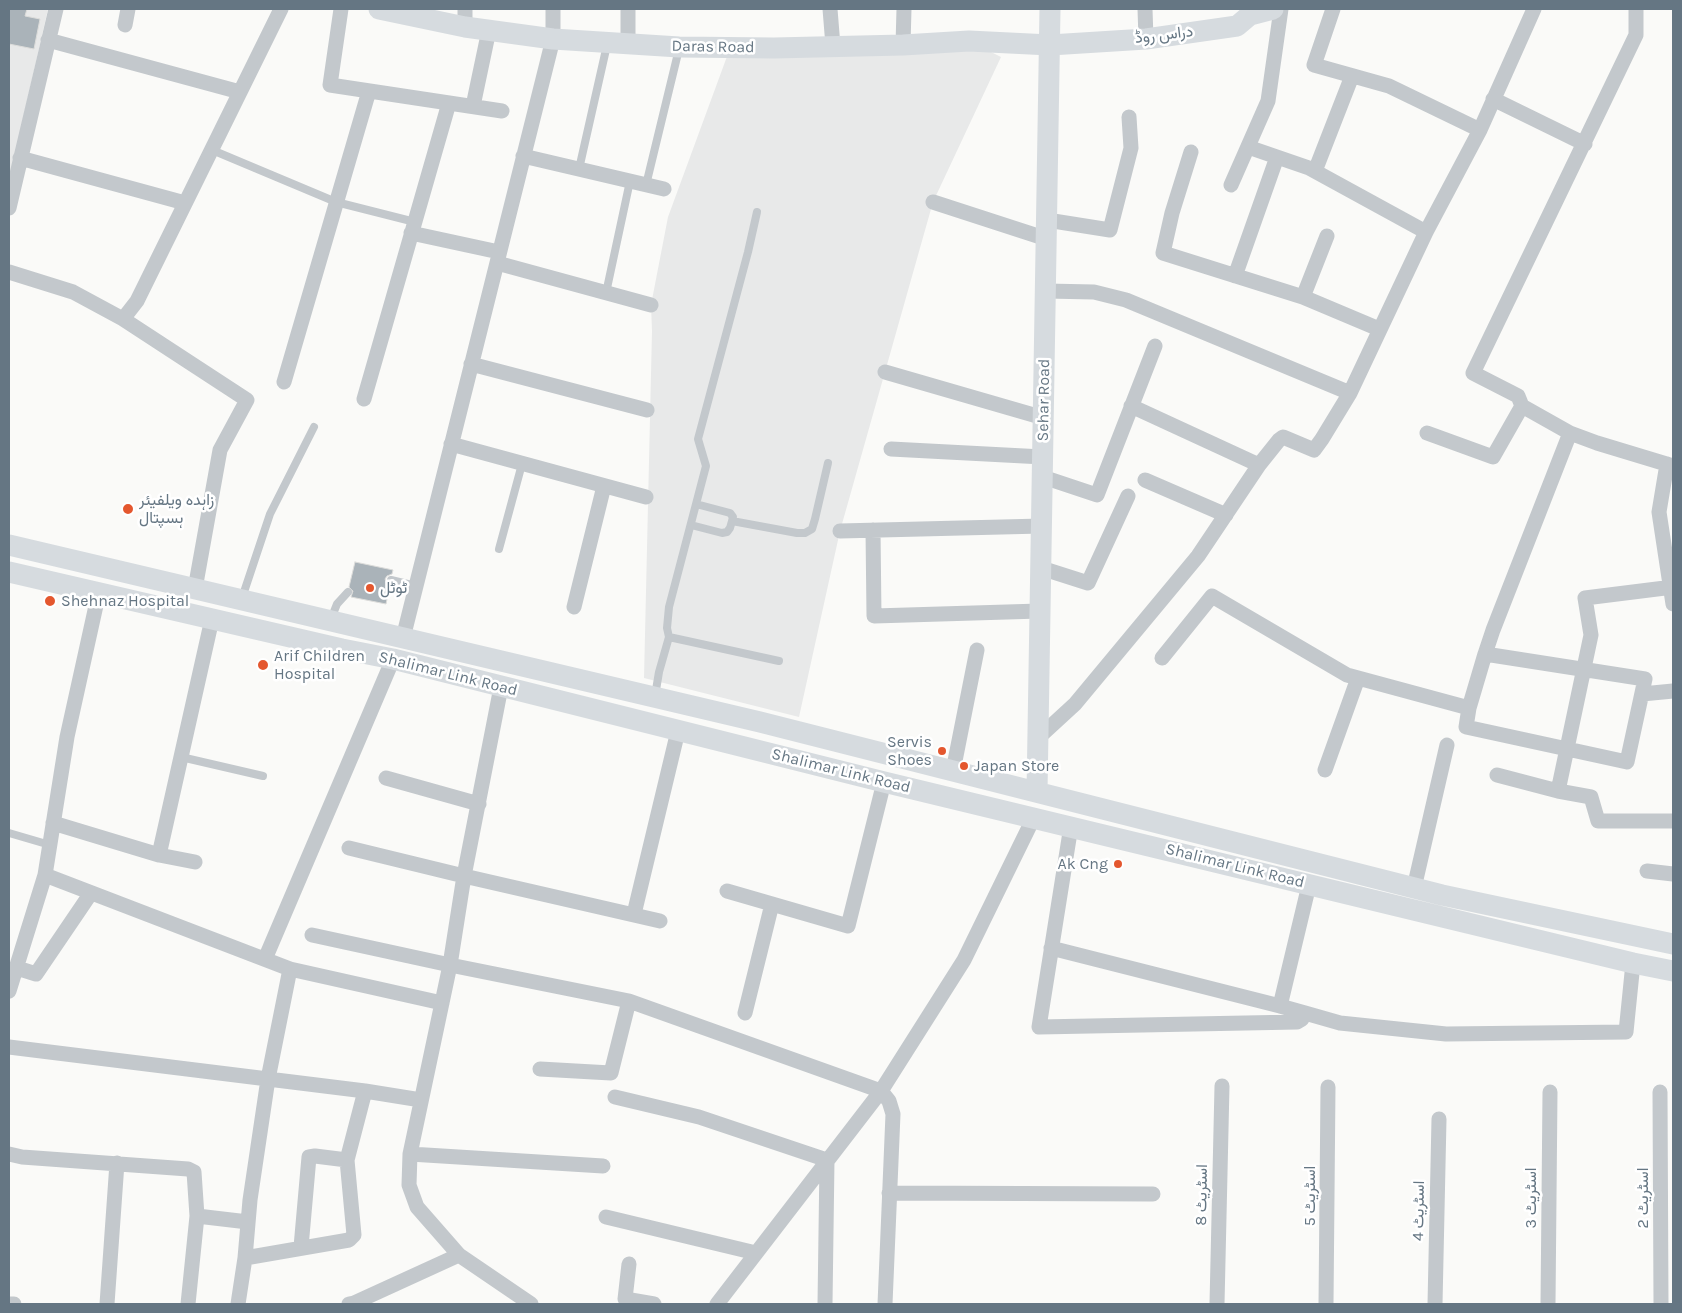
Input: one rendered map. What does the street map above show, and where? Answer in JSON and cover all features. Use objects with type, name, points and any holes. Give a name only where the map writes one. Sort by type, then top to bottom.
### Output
[{"type":"main road","name":"Daras Road","points":[[379,9],[465,18],[489,30],[553,39],[679,47],[774,48],[903,45],[969,41],[1050,45]]},
{"type":"main road","name":"Sehar Road","points":[[1037,792],[1050,9]]},
{"type":"main road","name":"دراس روڈ","points":[[1050,45],[1146,39],[1238,26],[1250,12],[1273,9]]},
{"type":"main road","name":"Shalimar Link Road","points":[[9,545],[655,696],[1414,888],[1673,944]]},
{"type":"main road","name":"Shalimar Link Road","points":[[9,572],[393,659],[884,782],[1633,963],[1673,971]]},
{"type":"main road","points":[[753,750],[760,722]]},
{"type":"main road","points":[[1352,894],[1358,873]]},
{"type":"street","points":[[9,208],[56,9]]},
{"type":"street","points":[[125,25],[128,9]]},
{"type":"street","points":[[123,319],[137,301],[280,9]]},
{"type":"street","points":[[341,9],[330,85],[502,111]]},
{"type":"street","points":[[404,638],[553,39],[553,9]]},
{"type":"street","points":[[628,9],[628,44]]},
{"type":"street","points":[[830,9],[833,46]]},
{"type":"street","points":[[903,45],[904,9]]},
{"type":"street","points":[[1145,9],[1146,39]]},
{"type":"street","points":[[1231,185],[1268,100],[1281,9]]},
{"type":"street","points":[[1333,9],[1314,65],[1389,86],[1480,130]]},
{"type":"street","points":[[1038,738],[1076,704],[1198,556],[1259,465],[1283,437],[1314,450],[1322,439],[1350,393],[1378,330],[1426,232],[1480,130],[1534,9]]},
{"type":"street","points":[[1636,9],[1636,35],[1473,373],[1518,396],[1522,406],[1570,433],[1597,444],[1670,465],[1659,512],[1673,604]]},
{"type":"street","points":[[473,106],[489,30]]},
{"type":"street","points":[[48,40],[240,92]]},
{"type":"street","points":[[1315,171],[1352,76]]},
{"type":"street","points":[[284,382],[369,91]]},
{"type":"street","points":[[1493,99],[1585,144]]},
{"type":"street","points":[[364,399],[449,103]]},
{"type":"street","points":[[932,202],[1047,230],[1110,230],[1131,148],[1129,117]]},
{"type":"street","points":[[1248,147],[1315,171],[1426,232]]},
{"type":"street","points":[[1192,152],[1172,213],[1162,254],[1303,297],[1378,330]]},
{"type":"street","points":[[523,156],[664,189]]},
{"type":"street","points":[[1235,276],[1277,157]]},
{"type":"street","points":[[20,158],[185,203]]},
{"type":"street","points":[[413,228],[606,293],[651,305]]},
{"type":"street","points":[[1303,297],[1327,236]]},
{"type":"street","points":[[9,272],[73,292],[123,319],[246,400],[220,450],[195,589]]},
{"type":"street","points":[[1046,291],[1094,292],[1126,300],[1350,393]]},
{"type":"street","points":[[891,450],[1043,467],[1097,495],[1155,346]]},
{"type":"street","points":[[471,364],[646,410]]},
{"type":"street","points":[[885,372],[1044,418]]},
{"type":"street","points":[[1131,406],[1259,465]]},
{"type":"street","points":[[1427,433],[1493,458],[1522,406]]},
{"type":"street","points":[[1485,654],[1645,679],[1627,762],[1466,727],[1469,708],[1485,654],[1493,630],[1570,433]]},
{"type":"street","points":[[451,444],[646,497]]},
{"type":"street","points":[[1145,480],[1226,515]]},
{"type":"street","points":[[574,607],[604,486]]},
{"type":"street","points":[[1041,568],[1088,583],[1128,496]]},
{"type":"street","points":[[840,531],[1042,526]]},
{"type":"street","points":[[873,530],[874,616],[1040,612]]},
{"type":"street","points":[[1558,791],[1591,636],[1585,598],[1672,588]]},
{"type":"street","points":[[9,991],[45,875],[67,737],[99,592]]},
{"type":"street","points":[[1162,658],[1212,596],[1347,675],[1469,708]]},
{"type":"street","points":[[158,855],[212,619]]},
{"type":"street","points":[[953,771],[977,650]]},
{"type":"street","points":[[264,960],[393,659]]},
{"type":"street","points":[[1325,770],[1358,678]]},
{"type":"street","points":[[501,687],[464,876],[450,965],[410,1154],[409,1185],[417,1207],[459,1255],[531,1304]]},
{"type":"street","points":[[1642,694],[1673,690]]},
{"type":"street","points":[[634,914],[678,731]]},
{"type":"street","points":[[1414,888],[1447,745]]},
{"type":"street","points":[[1496,775],[1558,791],[1591,797],[1598,821],[1673,821]]},
{"type":"street","points":[[386,778],[478,804]]},
{"type":"street","points":[[727,891],[848,926],[884,782]]},
{"type":"street","points":[[717,1304],[881,1091],[964,960],[1034,817]]},
{"type":"street","points":[[53,824],[158,855],[195,862]]},
{"type":"street","points":[[1071,826],[1039,1027],[1297,1022],[1302,1019],[1305,1013]]},
{"type":"street","points":[[349,848],[660,920]]},
{"type":"street","points":[[1647,871],[1673,874]]},
{"type":"street","points":[[45,875],[290,969],[442,1003]]},
{"type":"street","points":[[1280,1006],[1309,885]]},
{"type":"street","points":[[17,968],[36,974],[91,893]]},
{"type":"street","points":[[745,1013],[772,904]]},
{"type":"street","points":[[312,935],[629,1001],[881,1091],[889,1101],[893,1114],[885,1304]]},
{"type":"street","points":[[1051,948],[1340,1023],[1446,1034],[1626,1032],[1633,963]]},
{"type":"street","points":[[238,1304],[245,1258],[250,1200],[268,1079],[290,969]]},
{"type":"street","points":[[540,1068],[611,1073],[629,1001]]},
{"type":"street","points":[[9,1047],[364,1091],[421,1100]]},
{"type":"street","name":"اسٹریٹ 8","points":[[1217,1304],[1222,1086]]},
{"type":"street","name":"اسٹریٹ 5","points":[[1326,1304],[1328,1087]]},
{"type":"street","points":[[245,1258],[349,1240],[354,1235],[346,1160],[364,1091]]},
{"type":"street","name":"اسٹریٹ 3","points":[[1548,1304],[1550,1092]]},
{"type":"street","name":"اسٹریٹ 2","points":[[1660,1092],[1667,1191],[1661,1304]]},
{"type":"street","points":[[615,1097],[698,1117],[826,1160]]},
{"type":"street","name":"اسٹریٹ 4","points":[[1435,1304],[1439,1119]]},
{"type":"street","points":[[9,1154],[22,1157],[188,1169],[194,1172],[196,1216],[188,1304]]},
{"type":"street","points":[[410,1154],[603,1166]]},
{"type":"street","points":[[301,1248],[309,1157],[346,1160]]},
{"type":"street","points":[[825,1304],[826,1160]]},
{"type":"street","points":[[107,1304],[117,1163]]},
{"type":"street","points":[[889,1193],[1153,1194]]},
{"type":"street","points":[[196,1216],[248,1222]]},
{"type":"street","points":[[606,1217],[756,1253]]},
{"type":"street","points":[[349,1304],[459,1255]]},
{"type":"street","points":[[630,1264],[625,1299],[654,1304]]},
{"type":"street","points":[[9,1304],[14,1304]]},
{"type":"lane","points":[[579,169],[607,43]]},
{"type":"lane","points":[[646,185],[679,47]]},
{"type":"lane","points":[[212,150],[336,202],[413,228]]},
{"type":"lane","points":[[606,293],[630,181]]},
{"type":"lane","points":[[655,696],[659,672],[669,637],[666,628],[669,607],[706,466],[698,439],[757,212]]},
{"type":"lane","points":[[242,600],[270,514],[314,427]]},
{"type":"lane","points":[[732,521],[797,533],[805,533],[812,529],[828,463]]},
{"type":"lane","points":[[498,549],[522,464]]},
{"type":"lane","points":[[691,525],[722,533],[727,532],[730,528],[733,517],[730,513],[696,504]]},
{"type":"lane","points":[[391,580],[416,586]]},
{"type":"lane","points":[[330,621],[337,604],[348,592]]},
{"type":"lane","points":[[669,637],[780,661]]},
{"type":"lane","points":[[181,757],[263,776]]},
{"type":"lane","points":[[9,833],[50,845]]},
{"type":"shaded area","points":[[9,9],[48,9],[9,180]]},
{"type":"shaded area","points":[[969,41],[1001,57],[933,202],[840,531],[799,717],[644,678],[651,305],[668,217],[729,51]]},
{"type":"building","points":[[9,9],[27,9],[25,16],[40,19],[34,49],[9,44]]},
{"type":"building","points":[[355,562],[393,570],[392,574],[385,579],[387,584],[390,585],[386,604],[351,597],[353,591],[349,587]]},
{"type":"place","name":"زاہدہ ویلفیئر ہسپتال","points":[[128,509]]},
{"type":"place","name":"ٹوٹل","points":[[370,588]]},
{"type":"place","name":"Shehnaz Hospital","points":[[50,601]]},
{"type":"place","name":"Arif Children Hospital","points":[[263,665]]},
{"type":"place","name":"Servis Shoes","points":[[942,751]]},
{"type":"place","name":"Japan Store","points":[[964,766]]},
{"type":"place","name":"Ak Cng","points":[[1118,864]]}]
